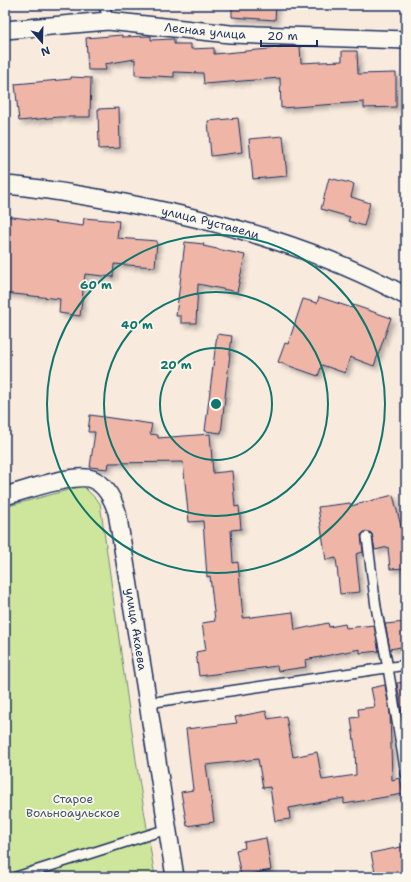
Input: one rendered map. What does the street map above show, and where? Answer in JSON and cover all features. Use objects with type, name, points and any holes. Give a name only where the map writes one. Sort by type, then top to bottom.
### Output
[{"type":"street","name":"Лесная улица","points":[[5,30],[108,21],[230,34],[406,40]]},
{"type":"street","name":"улица Руставели","points":[[5,185],[76,194],[211,221],[289,244],[318,255],[352,269],[406,296]]},
{"type":"street","name":"улица Акаева","points":[[5,496],[64,480],[82,477],[94,479],[104,488],[112,499],[117,512],[175,877]]},
{"type":"lane","points":[[102,5],[106,11],[108,21]]},
{"type":"lane","points":[[367,537],[376,607],[406,774]]},
{"type":"lane","points":[[148,702],[406,665]]},
{"type":"lane","points":[[16,877],[167,829]]},
{"type":"green space","name":"Старое Вольноаульское","points":[[83,486],[100,503],[137,767],[155,877],[5,877],[5,507]]},
{"type":"building","points":[[232,5],[276,5],[275,20],[232,17]]},
{"type":"building","points":[[122,35],[122,37],[151,36],[151,40],[174,39],[174,44],[191,44],[191,49],[214,48],[214,54],[280,48],[280,46],[300,46],[301,63],[342,61],[342,51],[357,51],[358,74],[396,73],[396,107],[364,108],[364,102],[281,108],[280,78],[204,84],[203,73],[174,72],[174,77],[135,75],[135,59],[105,64],[106,70],[88,70],[86,38]]},
{"type":"building","points":[[71,77],[91,78],[90,117],[59,117],[19,121],[15,84],[71,79]]},
{"type":"building","points":[[119,108],[120,148],[99,149],[98,109]]},
{"type":"building","points":[[238,118],[242,152],[211,156],[208,121]]},
{"type":"building","points":[[283,136],[287,176],[253,179],[249,139]]},
{"type":"building","points":[[329,178],[354,184],[351,197],[370,203],[364,226],[348,221],[350,217],[321,209]]},
{"type":"building","points":[[5,216],[83,226],[84,218],[119,221],[117,238],[157,241],[155,267],[114,264],[113,277],[85,274],[80,316],[59,313],[60,299],[5,293]]},
{"type":"building","points":[[185,242],[204,244],[203,246],[245,255],[237,292],[198,284],[196,323],[181,323],[181,316],[176,316]]},
{"type":"building","points":[[319,297],[352,308],[353,305],[391,318],[374,366],[350,357],[345,373],[322,365],[318,376],[278,362],[285,343],[288,344],[303,299],[317,303]]},
{"type":"building","points":[[217,334],[232,336],[221,433],[205,431]]},
{"type":"building","points":[[90,415],[152,424],[150,434],[158,435],[158,438],[210,434],[213,473],[232,471],[235,507],[239,506],[241,529],[231,530],[233,563],[238,562],[243,618],[293,612],[295,630],[328,623],[329,627],[345,624],[346,628],[374,625],[379,651],[360,653],[360,649],[305,660],[306,667],[278,671],[277,666],[199,676],[196,652],[206,650],[202,623],[215,621],[210,576],[207,577],[203,521],[189,522],[183,462],[109,463],[108,469],[90,467],[95,432],[88,432]]},
{"type":"building","points":[[393,495],[403,534],[406,534],[406,568],[390,569],[388,547],[375,550],[372,534],[366,531],[361,535],[363,552],[356,554],[360,592],[340,594],[336,558],[326,560],[318,507],[350,503],[351,506]]},
{"type":"building","points":[[406,622],[406,646],[390,649],[385,624]]},
{"type":"building","points":[[406,682],[406,711],[401,711],[397,683]]},
{"type":"building","points":[[385,685],[390,713],[392,780],[400,778],[403,794],[344,804],[344,798],[289,808],[290,819],[275,821],[270,787],[263,788],[258,759],[206,765],[214,822],[187,826],[181,792],[193,790],[186,729],[237,723],[235,717],[266,711],[268,719],[286,716],[293,757],[317,752],[322,780],[356,775],[355,748],[351,718],[359,717],[358,709],[375,707],[371,688]]},
{"type":"building","points":[[266,838],[271,870],[241,876],[236,850],[245,848],[244,842]]},
{"type":"building","points":[[406,846],[406,877],[376,877],[371,853]]}]
